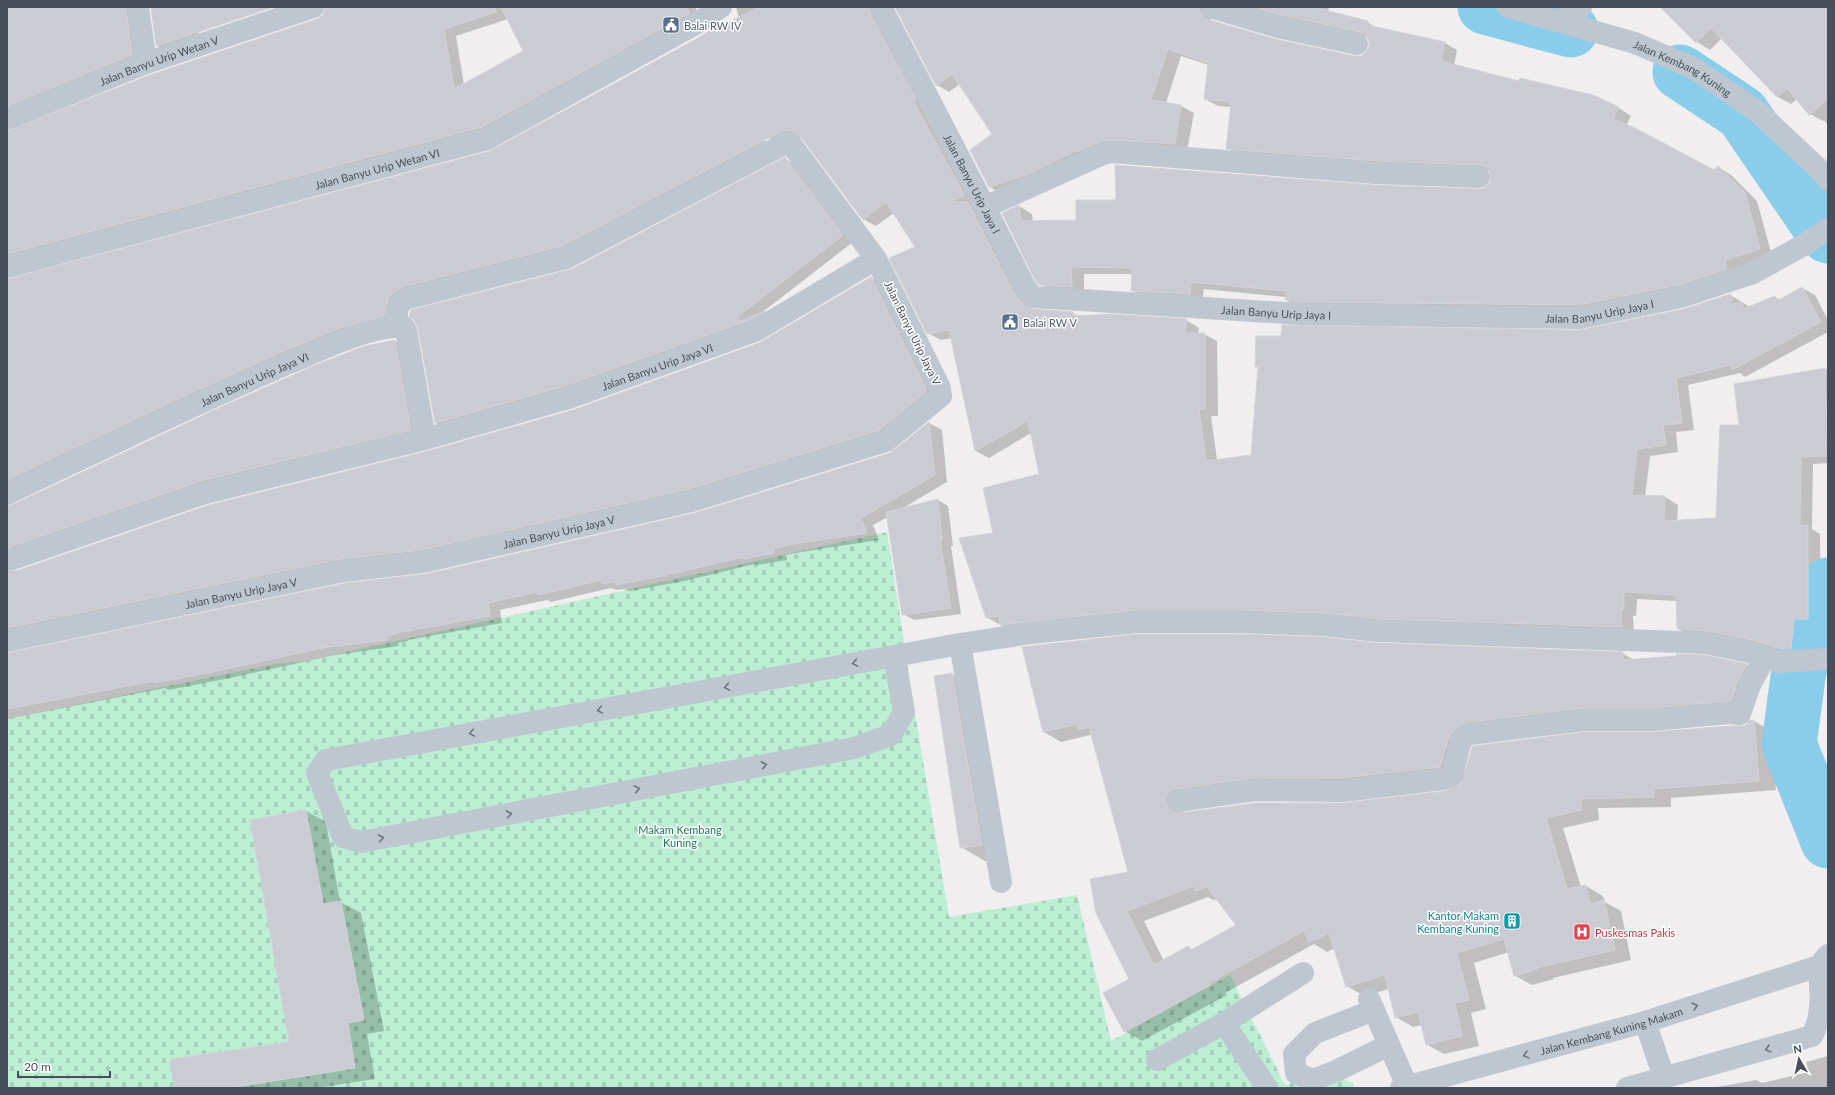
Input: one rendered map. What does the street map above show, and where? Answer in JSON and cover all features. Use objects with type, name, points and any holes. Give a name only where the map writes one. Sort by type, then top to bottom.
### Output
[{"type":"street","points":[[138,7],[146,63]]},
{"type":"street","name":"Jalan Banyu Urip Wetan V","points":[[7,118],[146,63],[285,12],[314,7]]},
{"type":"street","name":"Jalan Banyu Urip Wetan VI","points":[[7,267],[487,139],[699,22],[722,7]]},
{"type":"street","name":"Jalan Banyu Urip Jaya I","points":[[881,7],[1026,289],[1034,297],[1301,314],[1580,318],[1681,297],[1753,272],[1828,229]]},
{"type":"street","points":[[1210,7],[1278,27],[1357,44]]},
{"type":"street","name":"Jalan Kembang Kuning","points":[[1508,7],[1635,44],[1695,69],[1758,112],[1822,171],[1828,180]]},
{"type":"street","points":[[1559,22],[1582,7]]},
{"type":"street","points":[[425,440],[406,330],[404,327],[397,326],[396,310],[398,305],[405,299],[566,258],[788,142],[792,144],[876,259]]},
{"type":"street","points":[[985,207],[1103,154],[1112,152],[1367,172],[1479,177]]},
{"type":"street","name":"Jalan Banyu Urip Jaya VI","points":[[12,559],[205,493],[425,440],[569,398],[755,332],[876,259]]},
{"type":"street","name":"Jalan Banyu Urip Jaya V","points":[[7,641],[344,571],[431,560],[692,501],[886,441],[941,396],[941,392],[876,259]]},
{"type":"street","name":"Jalan Banyu Urip Jaya VI","points":[[7,494],[198,402],[335,343],[388,327],[397,326]]},
{"type":"street","points":[[894,656],[904,712],[891,735],[854,748],[361,842],[343,837],[317,773],[326,760],[894,656],[960,644],[1031,633],[1137,622],[1237,622],[1322,625],[1378,631],[1704,643],[1749,652],[1772,659],[1823,659]]},
{"type":"street","points":[[960,644],[1001,882]]},
{"type":"street","points":[[1178,801],[1256,790],[1343,791],[1443,779],[1452,776],[1461,739],[1471,734],[1585,720],[1653,720],[1729,713],[1740,714],[1750,685],[1772,659]]},
{"type":"street","name":"Jalan Kembang Kuning Makam","points":[[1405,1088],[1644,1022],[1824,960],[1819,1020],[1812,1036],[1806,1039],[1627,1088]]},
{"type":"street","points":[[1157,1060],[1224,1023],[1303,973]]},
{"type":"street","points":[[1389,1045],[1336,1071],[1313,1080],[1296,1073],[1294,1054],[1315,1033],[1372,1004],[1389,1045],[1405,1088]]},
{"type":"street","points":[[1644,1022],[1664,1077]]},
{"type":"street","points":[[1224,1023],[1267,1088]]},
{"type":"green space","name":"Makam Kembang Kuning","points":[[887,532],[949,917],[1077,895],[1111,1041],[1230,975],[1285,1085],[1325,1071],[1354,1084],[1354,1088],[7,1088],[7,719],[276,664],[306,661]]},
{"type":"building","points":[[7,7],[126,7],[132,55],[7,106]]},
{"type":"building","points":[[151,7],[274,7],[156,46]]},
{"type":"building","points":[[325,7],[495,7],[496,12],[444,29],[454,89],[523,51],[501,7],[687,7],[690,13],[482,127],[7,254],[7,131],[150,75],[317,19],[323,15]]},
{"type":"building","points":[[759,7],[869,7],[870,13],[916,100],[914,102],[965,196],[948,202],[968,202],[1015,295],[1025,306],[1033,309],[1073,312],[1073,316],[1110,314],[1187,319],[1185,333],[1205,333],[1205,409],[1199,409],[1206,461],[1251,455],[1258,367],[1255,367],[1256,336],[1281,336],[1282,325],[1580,330],[1684,309],[1731,294],[1732,304],[1742,302],[1743,309],[1775,296],[1777,301],[1802,287],[1821,322],[1732,370],[1731,365],[1676,378],[1682,423],[1663,425],[1666,445],[1637,449],[1632,495],[1665,496],[1664,521],[1716,518],[1720,425],[1739,425],[1734,384],[1825,368],[1828,456],[1801,457],[1800,526],[1808,525],[1808,619],[1794,619],[1791,649],[1781,649],[1752,640],[1708,631],[1677,629],[1676,595],[1624,592],[1624,609],[1621,609],[1622,627],[1379,619],[1323,613],[1237,610],[1136,610],[1000,625],[999,616],[986,618],[959,538],[993,533],[983,488],[1039,474],[1028,421],[975,451],[949,330],[927,334],[889,258],[915,247],[886,202],[863,220],[801,137],[789,130],[782,131],[562,246],[402,287],[393,293],[388,299],[384,316],[340,328],[282,352],[176,400],[7,480],[7,279],[490,151],[702,36],[718,25],[719,27]]},
{"type":"building","points":[[895,7],[1198,7],[1201,15],[1206,19],[1275,39],[1354,56],[1361,56],[1366,52],[1369,47],[1369,41],[1366,35],[1360,32],[1281,15],[1254,7],[1313,7],[1368,21],[1367,25],[1445,42],[1441,61],[1519,81],[1520,78],[1593,95],[1619,107],[1613,119],[1635,128],[1714,170],[1718,166],[1745,192],[1760,249],[1725,260],[1726,269],[1678,285],[1579,305],[1301,302],[1285,300],[1286,291],[1191,282],[1190,294],[1131,291],[1132,268],[1071,267],[1072,287],[1040,285],[1036,282],[1002,213],[1019,205],[1021,221],[1076,220],[1076,200],[1116,200],[1115,165],[1374,185],[1479,189],[1484,188],[1489,184],[1491,178],[1490,172],[1486,167],[1479,165],[1376,161],[1226,149],[1231,102],[1204,99],[1208,63],[1168,49],[1151,100],[1181,105],[1175,144],[1113,140],[1100,142],[1076,151],[1029,174],[989,187],[970,150],[992,134],[952,74],[936,86]]},
{"type":"building","points":[[1660,7],[1828,7],[1828,99],[1809,115],[1787,88],[1777,97],[1711,28],[1696,43]]},
{"type":"building","points":[[785,157],[843,235],[737,317],[740,321],[765,311],[750,320],[565,386],[435,423],[418,328],[414,320],[409,316],[411,310],[572,269]]},
{"type":"building","points":[[871,277],[925,386],[926,392],[880,430],[689,489],[421,550],[341,559],[7,628],[7,570],[16,571],[209,505],[428,451],[573,410],[759,343]]},
{"type":"building","points":[[395,340],[411,430],[201,481],[7,548],[7,506],[318,364],[365,346]]},
{"type":"building","points":[[929,422],[935,475],[861,518],[867,533],[774,548],[774,553],[744,559],[743,557],[667,575],[616,585],[615,581],[602,584],[602,580],[538,595],[537,592],[488,603],[490,616],[396,633],[386,636],[387,640],[322,648],[217,671],[155,683],[154,681],[7,709],[7,653],[346,583],[426,574],[695,513],[890,453]]},
{"type":"building","points":[[938,499],[942,540],[940,540],[951,608],[902,615],[886,512]]},
{"type":"building","points":[[1138,634],[1237,634],[1322,637],[1377,643],[1623,652],[1623,660],[1677,656],[1676,654],[1704,655],[1747,664],[1738,681],[1731,701],[1652,708],[1584,708],[1469,722],[1458,726],[1449,736],[1440,767],[1342,778],[1253,778],[1176,789],[1170,791],[1166,797],[1168,808],[1174,813],[1256,803],[1344,803],[1445,791],[1461,784],[1472,747],[1474,746],[1586,732],[1653,732],[1745,726],[1750,720],[1754,720],[1759,781],[1654,789],[1654,797],[1581,799],[1582,810],[1546,818],[1567,889],[1586,885],[1590,904],[1604,900],[1615,950],[1536,968],[1537,969],[1514,976],[1504,939],[1457,953],[1469,1000],[1455,1003],[1462,1036],[1426,1045],[1418,1012],[1395,1018],[1385,975],[1346,987],[1329,933],[1309,942],[1304,931],[1124,1032],[1103,993],[1129,979],[1096,913],[1090,879],[1128,872],[1089,727],[1078,730],[1077,724],[1043,732],[1022,647]],"holes":[[[1194,886],[1195,891],[1207,887],[1236,925],[1191,950],[1188,946],[1154,965],[1127,911]]]},
{"type":"building","points":[[952,673],[982,845],[960,848],[934,676]]},
{"type":"building","points":[[306,810],[323,904],[341,901],[364,1020],[348,1023],[355,1068],[229,1088],[174,1088],[170,1059],[289,1042],[250,820]]},
{"type":"waterway","points":[[1485,7],[1571,30]]},
{"type":"waterway","points":[[1680,72],[1742,113],[1820,227],[1828,236]]},
{"type":"waterway","points":[[1828,585],[1799,670],[1789,744],[1828,841]]},
{"type":"place","name":"Balai RW IV","points":[[671,25]]},
{"type":"place","name":"Balai RW V","points":[[1010,322]]},
{"type":"place","name":"Kantor Makam Kembang Kuning","points":[[1512,921]]},
{"type":"place","name":"Puskesmas Pakis","points":[[1582,932]]}]
